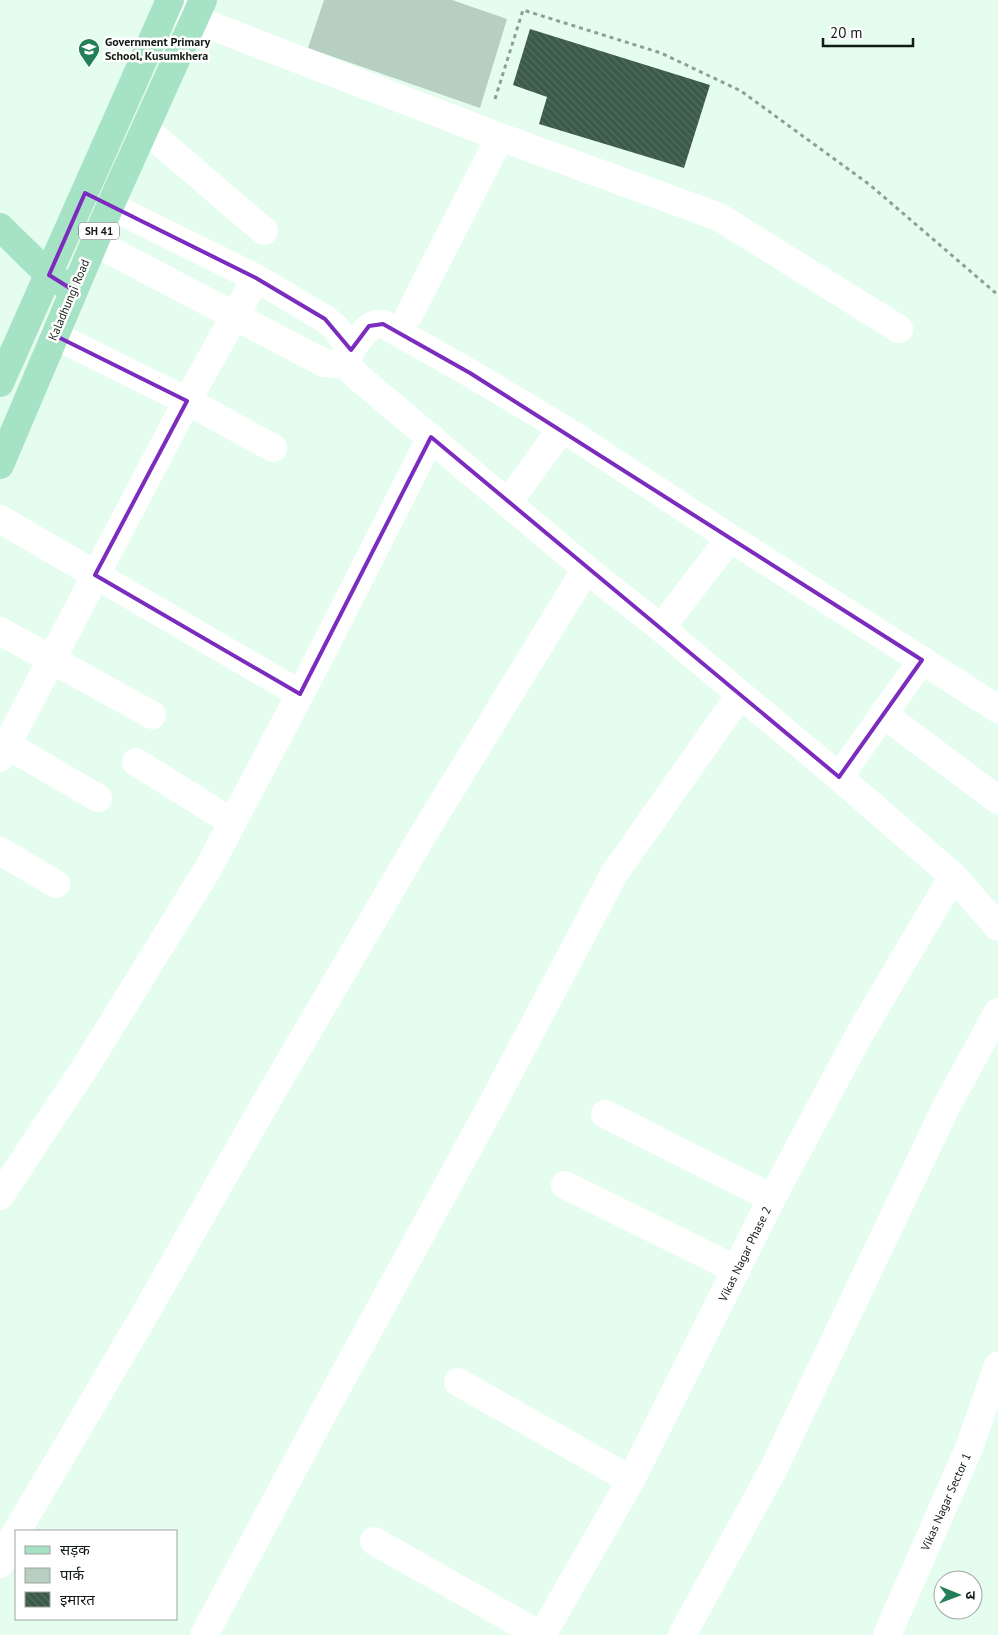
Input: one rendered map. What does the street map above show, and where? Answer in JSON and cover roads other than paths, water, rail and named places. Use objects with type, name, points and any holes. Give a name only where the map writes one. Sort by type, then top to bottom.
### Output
[{"type":"main road","name":"SH 41","points":[[0,383],[169,3]]},
{"type":"main road","name":"Kaladhungi Road","points":[[0,464],[94,242],[199,10]]},
{"type":"main road","points":[[0,227],[49,275],[73,290]]},
{"type":"street","points":[[169,3],[199,10],[500,136],[719,217],[900,329]]},
{"type":"street","points":[[145,129],[264,231]]},
{"type":"street","points":[[409,316],[500,136]]},
{"type":"street","points":[[84,193],[256,278],[325,319],[336,328],[358,377],[586,569],[662,628],[839,777],[953,876],[998,926]]},
{"type":"street","points":[[94,242],[324,363],[349,357],[369,326],[376,323],[383,324],[562,428],[998,709]]},
{"type":"street","points":[[98,798],[2,748],[52,659],[187,402],[256,278]]},
{"type":"street","points":[[54,335],[274,448]]},
{"type":"street","points":[[508,503],[562,428]]},
{"type":"street","points":[[0,1196],[86,1066],[209,867],[300,694],[430,437]]},
{"type":"street","points":[[0,519],[300,694]]},
{"type":"street","points":[[662,628],[730,538]]},
{"type":"street","points":[[16,1530],[150,1306],[420,838],[586,569]]},
{"type":"street","points":[[0,630],[152,715]]},
{"type":"street","points":[[839,777],[922,660]]},
{"type":"street","points":[[204,1635],[490,1108],[614,874],[740,695]]},
{"type":"street","points":[[883,714],[998,800]]},
{"type":"street","points":[[136,762],[232,822]]},
{"type":"street","points":[[0,851],[56,884]]},
{"type":"street","name":"Vikas Nagar Phase 2","points":[[541,1635],[631,1480],[772,1198],[858,1037],[953,876]]},
{"type":"street","points":[[682,1635],[773,1470],[946,1107],[998,1012]]},
{"type":"street","points":[[604,1114],[772,1198]]},
{"type":"street","points":[[565,1185],[737,1270]]},
{"type":"street","name":"Vikas Nagar Sector 1","points":[[887,1635],[969,1448],[998,1366]]},
{"type":"street","points":[[458,1382],[631,1480]]},
{"type":"street","points":[[374,1541],[541,1635]]},
{"type":"place","name":"Government Primary School, Kusumkhera","points":[[89,68]]}]
